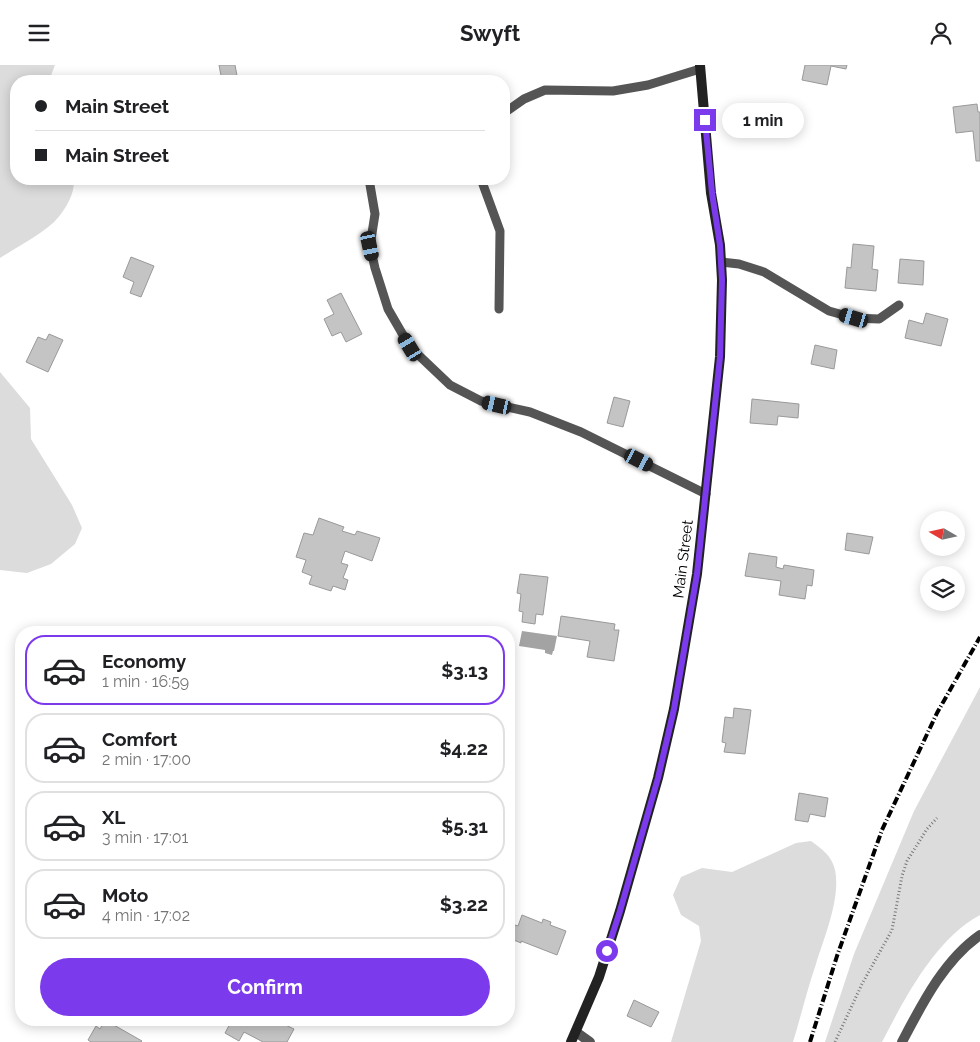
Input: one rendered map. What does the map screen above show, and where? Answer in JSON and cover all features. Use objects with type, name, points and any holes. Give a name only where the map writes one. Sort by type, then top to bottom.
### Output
[{"type":"main road","name":"Main Street","points":[[571,1042],[598,977],[618,919],[658,778],[674,709],[697,574],[720,357],[721,262],[712,193],[700,67]]},
{"type":"street","points":[[902,1042],[942,974],[969,943],[980,935]]},
{"type":"street","points":[[576,1032],[590,1042]]},
{"type":"lane","points":[[510,109],[524,99],[545,90],[613,91],[648,85],[700,67]]},
{"type":"lane","points":[[370,185],[375,214],[370,246],[388,309],[410,347],[450,385],[481,401],[530,412],[581,432],[706,494]]},
{"type":"lane","points":[[483,185],[500,231],[499,309]]},
{"type":"lane","points":[[721,262],[739,264],[764,272],[830,311],[854,318],[879,319],[899,305]]},
{"type":"path","points":[[835,1042],[862,984],[892,929],[902,876],[907,861],[927,829],[937,818]]},
{"type":"shaded area","points":[[0,65],[55,65],[51,75],[10,75],[10,185],[74,185],[73,190],[61,214],[53,223],[0,258]]},
{"type":"shaded area","points":[[0,372],[30,408],[31,439],[72,505],[82,528],[75,544],[51,564],[27,573],[0,570]]},
{"type":"shaded area","points":[[522,631],[557,636],[552,655],[545,653],[545,650],[519,646]]},
{"type":"shaded area","points":[[980,687],[980,915],[949,939],[935,954],[911,989],[882,1042],[825,1042],[854,954],[914,811]]},
{"type":"shaded area","points":[[811,841],[823,850],[832,861],[835,870],[836,893],[831,918],[793,1042],[671,1042],[701,941],[699,926],[681,915],[673,895],[681,877],[702,868],[732,872],[796,843]]},
{"type":"building","points":[[219,65],[235,65],[237,75],[221,75]]},
{"type":"building","points":[[805,65],[847,65],[846,69],[831,66],[827,85],[802,80]]},
{"type":"building","points":[[977,104],[978,112],[980,112],[980,161],[976,161],[973,131],[956,133],[953,107]]},
{"type":"building","points":[[853,244],[874,246],[872,269],[878,270],[876,291],[845,288],[847,267],[851,268]]},
{"type":"building","points":[[131,257],[154,266],[141,297],[130,293],[134,282],[123,277]]},
{"type":"building","points":[[900,259],[924,261],[923,285],[898,283]]},
{"type":"building","points":[[341,293],[362,334],[346,342],[341,332],[332,336],[324,319],[334,314],[327,300]]},
{"type":"building","points":[[926,313],[948,319],[941,346],[905,338],[909,320],[923,324]]},
{"type":"building","points":[[49,334],[63,340],[48,372],[26,362],[38,337],[46,340]]},
{"type":"building","points":[[815,345],[837,350],[834,369],[811,364]]},
{"type":"building","points":[[614,397],[630,401],[623,427],[607,423]]},
{"type":"building","points":[[752,399],[799,404],[798,418],[778,416],[777,425],[750,423]]},
{"type":"building","points":[[319,518],[344,527],[342,531],[355,535],[357,531],[380,538],[372,561],[345,551],[341,563],[348,565],[343,578],[348,580],[345,590],[333,586],[331,591],[309,584],[312,576],[302,572],[306,560],[296,557],[304,533],[313,535]]},
{"type":"building","points":[[847,533],[873,537],[869,554],[845,550]]},
{"type":"building","points":[[749,553],[777,557],[776,567],[783,569],[784,565],[814,570],[812,586],[807,585],[805,599],[779,595],[781,581],[745,576]]},
{"type":"building","points":[[520,574],[548,577],[543,615],[536,614],[535,624],[522,622],[523,612],[519,611],[521,594],[517,593]]},
{"type":"building","points":[[561,616],[615,624],[614,630],[619,630],[614,661],[587,657],[590,641],[558,636]]},
{"type":"building","points":[[734,708],[751,710],[745,754],[724,752],[726,743],[722,742],[725,717],[733,718]]},
{"type":"building","points":[[799,793],[828,798],[825,817],[810,814],[808,822],[795,820]]},
{"type":"building","points":[[522,915],[542,923],[543,919],[551,922],[550,925],[566,931],[557,955],[515,940],[515,925],[518,926]]},
{"type":"building","points":[[634,1000],[659,1012],[651,1027],[627,1016]]},
{"type":"building","points":[[96,1026],[100,1029],[102,1026],[116,1026],[142,1041],[91,1042],[88,1040]]},
{"type":"building","points":[[229,1026],[288,1026],[294,1029],[287,1042],[263,1042],[244,1032],[239,1041],[225,1033]]},
{"type":"railway","points":[[810,1042],[837,956],[882,830],[937,713],[980,637]]},
{"type":"route","points":[[607,951],[658,778],[674,709],[697,574],[720,357],[722,280],[720,245],[712,193],[705,120]]}]
